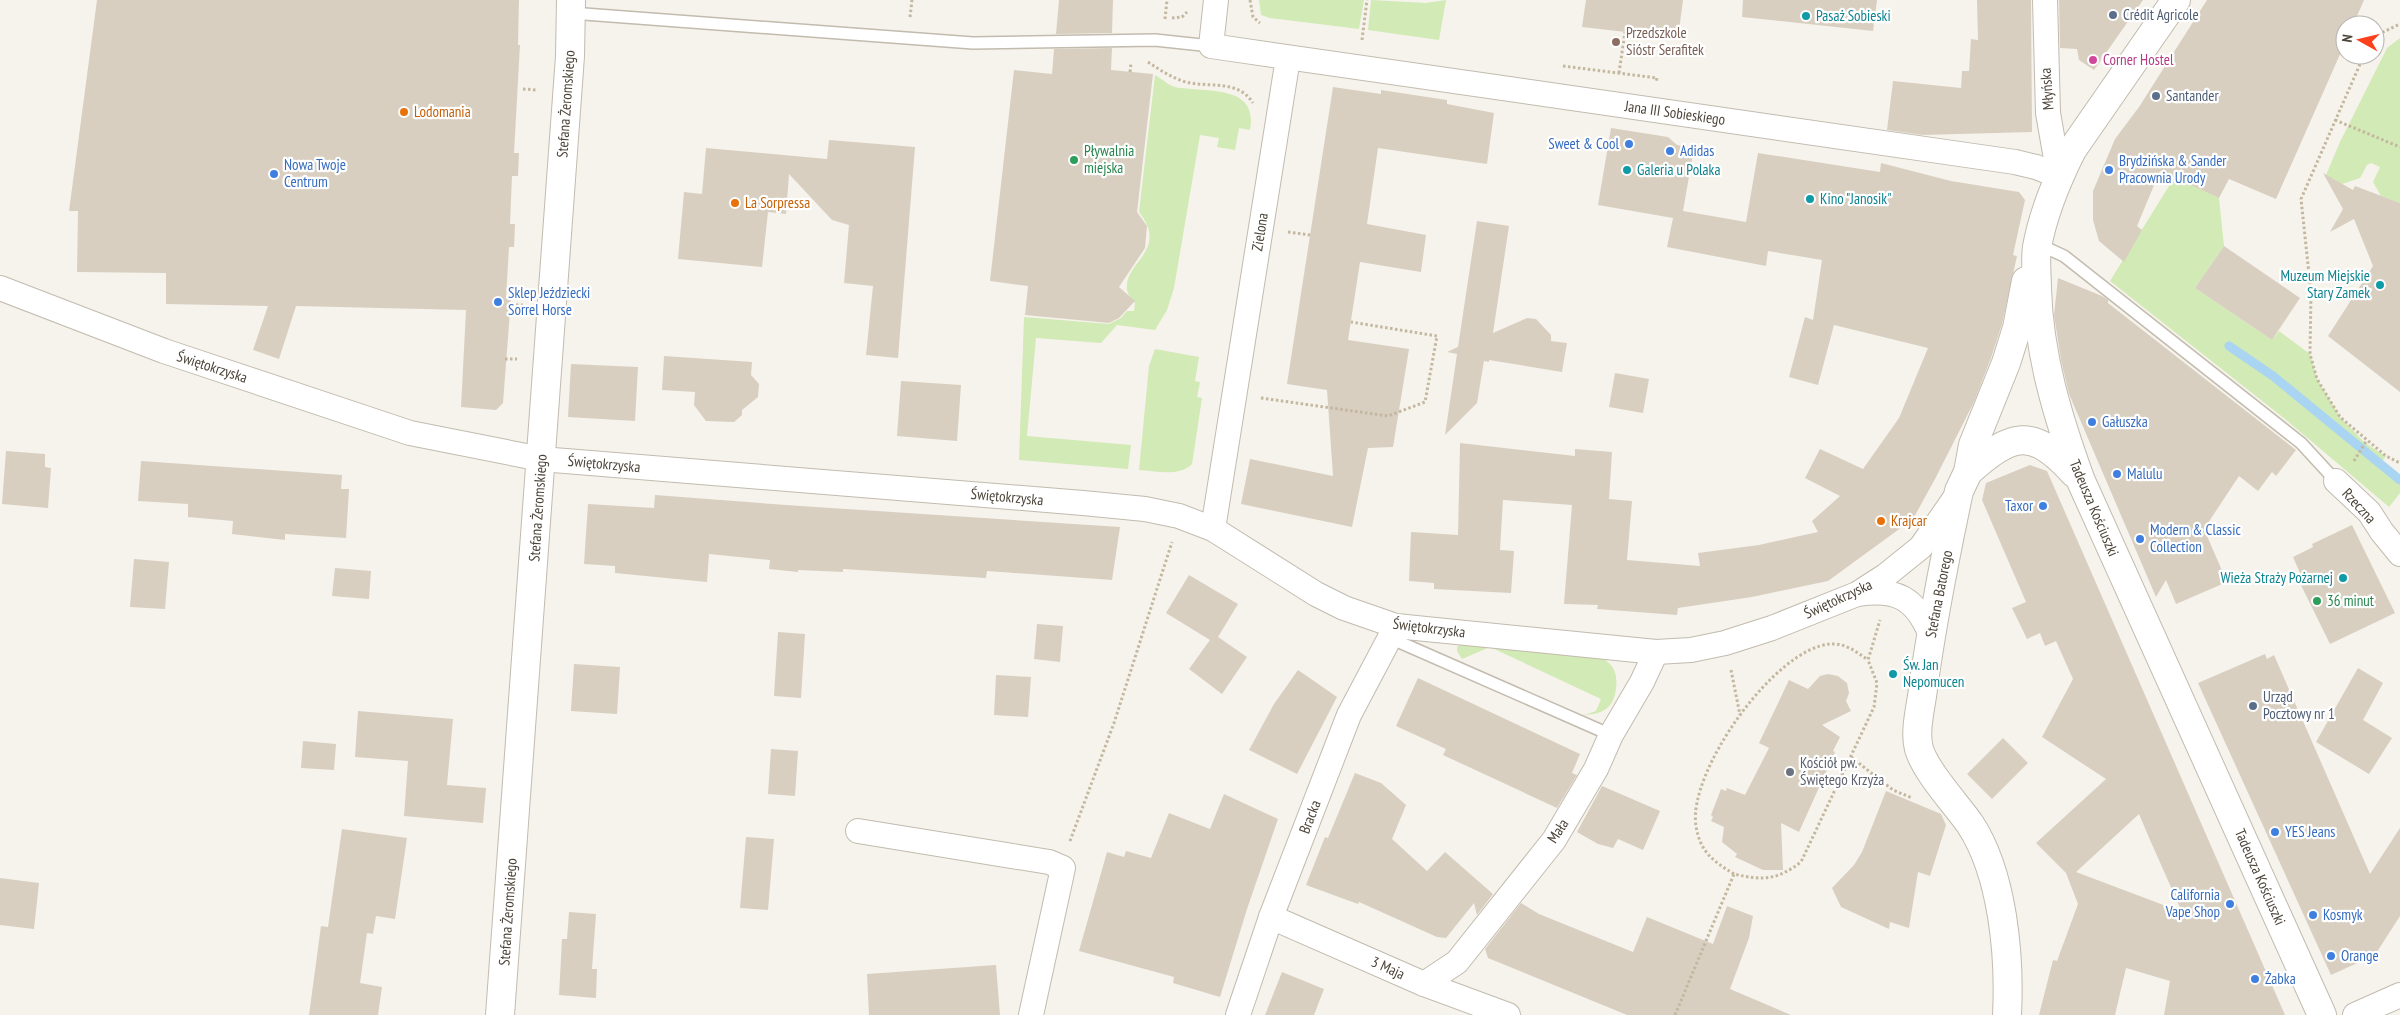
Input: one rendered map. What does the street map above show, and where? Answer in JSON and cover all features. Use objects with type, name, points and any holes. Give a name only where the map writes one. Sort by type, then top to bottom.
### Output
[{"type":"street","points":[[1216,0],[1211,46],[1288,58]]},
{"type":"street","name":"Młyńska","points":[[2044,0],[2048,113],[2059,176]]},
{"type":"street","name":"Tadeusza Kościuszki","points":[[2176,0],[2072,150],[2059,176],[2037,249],[2038,314],[2046,370],[2060,423],[2082,481],[2322,1015]]},
{"type":"street","name":"Stefana Żeromskiego","points":[[500,1015],[570,56],[571,6]]},
{"type":"street","name":"Jana III Sobieskiego","points":[[1288,58],[1978,156],[2036,167],[2059,176]]},
{"type":"street","name":"Zielona","points":[[1213,529],[1288,58]]},
{"type":"street","name":"Stefana Batorego","points":[[2007,1015],[2002,925],[1998,894],[1988,860],[1971,826],[1925,761],[1920,750],[1919,721],[1930,633],[1963,481],[1973,445],[2006,364],[2027,276],[2037,249]]},
{"type":"street","name":"Świętokrzyska","points":[[0,288],[164,351],[410,433],[541,459],[1083,503],[1145,509],[1179,516],[1213,529],[1316,594],[1393,632],[1656,652],[1691,650],[1725,643],[1772,628],[1856,594],[1885,576],[1921,547],[1963,481]]},
{"type":"street","points":[[1963,481],[1989,453],[2006,442],[2026,441],[2040,442],[2056,453],[2082,481]]},
{"type":"street","name":"Rzeczna","points":[[2336,481],[2370,512],[2382,532],[2400,554]]},
{"type":"street","points":[[1856,594],[1876,591],[1892,594],[1910,602],[1921,612],[1930,633]]},
{"type":"street","name":"Bracka","points":[[1238,1015],[1271,917],[1349,715],[1393,632]]},
{"type":"street","name":"Mała","points":[[1424,984],[1457,962],[1554,840],[1596,769],[1611,735],[1642,682],[1656,652]]},
{"type":"street","points":[[858,830],[1049,862],[1062,868],[1031,1015]]},
{"type":"street","name":"3 Maja","points":[[1271,917],[1424,984],[1508,1015]]},
{"type":"street","points":[[2355,1015],[2400,995]]},
{"type":"lane","points":[[571,6],[665,20],[972,43],[1155,40],[1211,46]]},
{"type":"lane","points":[[2037,249],[2064,256],[2293,437],[2336,481]]},
{"type":"lane","points":[[1393,632],[1611,735]]},
{"type":"path","points":[[1165,20],[1168,0]]},
{"type":"path","points":[[1362,40],[1367,0]]},
{"type":"path","points":[[2385,31],[2400,24]]},
{"type":"path","points":[[1619,74],[1624,32]]},
{"type":"path","points":[[1130,72],[1132,59]]},
{"type":"path","points":[[1146,61],[1174,78],[1187,82],[1228,86],[1239,90],[1248,96],[1255,108]]},
{"type":"path","points":[[2360,65],[2301,199],[2311,293],[2310,354],[2317,379],[2340,418],[2386,456],[2400,462]]},
{"type":"path","points":[[523,89],[542,91]]},
{"type":"path","points":[[2335,120],[2400,147]]},
{"type":"path","points":[[1280,231],[1310,235]]},
{"type":"path","points":[[511,305],[528,306]]},
{"type":"path","points":[[1259,398],[1388,416],[1426,402],[1437,336],[1351,322]]},
{"type":"path","points":[[505,359],[517,359]]},
{"type":"path","points":[[2357,456],[2366,441]]},
{"type":"path","points":[[1062,868],[1072,830],[1114,722],[1174,537]]},
{"type":"path","points":[[1856,594],[1874,613],[1881,616],[1868,660]]},
{"type":"path","points":[[1831,644],[1845,646],[1868,660],[1877,683],[1874,707],[1801,862],[1783,874],[1761,880],[1734,874],[1713,862],[1702,846],[1696,826],[1696,801],[1699,790],[1722,740],[1750,703],[1781,668],[1817,647],[1831,644]]},
{"type":"path","points":[[1851,757],[1893,790],[1917,801]]},
{"type":"path","points":[[1675,1015],[1734,874]]},
{"type":"green space","points":[[1259,0],[1364,0],[1359,29],[1270,18],[1261,15]]},
{"type":"green space","points":[[1371,0],[1426,3],[1446,0],[1439,40],[1368,30]]},
{"type":"green space","points":[[2400,38],[2400,203],[2381,196],[2373,182],[2380,167],[2371,163],[2367,165],[2360,178],[2342,184],[2326,175],[2340,142],[2378,65],[2385,65],[2385,52],[2387,48]]},
{"type":"green space","points":[[1155,75],[1175,87],[1227,93],[1238,97],[1246,104],[1251,115],[1250,130],[1239,128],[1235,150],[1217,147],[1219,138],[1200,135],[1174,288],[1167,310],[1155,330],[1117,325],[1101,343],[1036,338],[1027,436],[1131,445],[1128,469],[1019,460],[1024,317],[1109,324],[1121,318],[1127,311],[1134,311],[1135,303],[1127,290],[1128,280],[1148,246],[1150,237],[1147,225],[1139,212]]},
{"type":"green space","points":[[2187,157],[2189,184],[2219,198],[2224,246],[2195,288],[2272,340],[2279,331],[2310,354],[2317,379],[2340,417],[2365,443],[2386,456],[2380,464],[2400,480],[2400,493],[2389,507],[2285,419],[2110,281]]},
{"type":"green space","points":[[1155,349],[1199,357],[1195,381],[1200,382],[1197,397],[1202,398],[1192,464],[1181,471],[1139,470],[1149,366]]},
{"type":"green space","points":[[1463,642],[1597,654],[1613,667],[1616,674],[1616,690],[1613,701],[1604,710],[1584,715],[1596,711],[1601,699],[1490,647],[1462,659],[1457,651],[1457,647]]},
{"type":"building","name":"Nowa Twoje Centrum","points":[[97,0],[519,0],[518,45],[520,45],[514,153],[519,153],[518,176],[512,176],[510,224],[515,224],[514,247],[509,247],[506,298],[511,298],[503,403],[496,410],[461,407],[466,310],[296,306],[279,359],[253,350],[268,306],[166,304],[166,273],[77,272],[78,211],[69,211]]},
{"type":"building","points":[[1059,0],[1113,0],[1112,33],[1056,34]]},
{"type":"building","points":[[1586,0],[1683,0],[1678,38],[1582,27]]},
{"type":"building","name":"Pasaż Sobieski","points":[[1743,0],[1877,0],[1873,31],[1742,17]]},
{"type":"building","points":[[1977,0],[2031,0],[2032,132],[1922,135],[1887,130],[1893,81],[1961,88],[1962,71],[1969,71],[1971,39],[1978,40]]},
{"type":"building","points":[[2059,0],[2143,0],[2094,70],[2079,60],[2077,49],[2060,48]]},
{"type":"building","points":[[2207,0],[2364,0],[2357,15],[2335,15],[2335,65],[2276,199],[2229,179],[2219,198],[2160,171],[2137,226],[2142,230],[2124,262],[2099,241],[2093,220],[2093,191],[2115,139],[2139,107]]},
{"type":"building","name":"Pływalnia miejska","points":[[1112,48],[1111,70],[1153,74],[1137,212],[1147,226],[1145,248],[1119,287],[1135,301],[1119,318],[1109,323],[1025,315],[1028,286],[990,281],[1014,70],[1052,74],[1054,49]]},
{"type":"building","points":[[1333,87],[1381,94],[1381,90],[1447,100],[1447,104],[1494,113],[1487,164],[1378,148],[1367,224],[1426,235],[1421,272],[1360,262],[1348,340],[1409,349],[1393,447],[1368,448],[1352,527],[1241,504],[1250,459],[1333,476],[1327,390],[1287,384]]},
{"type":"building","points":[[1611,128],[1668,137],[1677,145],[1694,148],[1683,211],[1746,222],[1758,153],[1880,172],[1881,163],[1951,181],[2019,192],[2025,200],[2013,255],[2017,256],[2002,324],[1974,402],[1935,479],[1913,519],[1828,581],[1752,597],[1678,608],[1677,615],[1597,609],[1598,605],[1564,604],[1572,505],[1503,500],[1500,550],[1514,551],[1511,593],[1434,589],[1434,583],[1409,581],[1411,532],[1458,535],[1460,443],[1575,456],[1575,449],[1612,452],[1609,499],[1632,501],[1627,560],[1700,566],[1698,553],[1759,545],[1818,532],[1812,521],[1840,496],[1805,478],[1820,449],[1863,469],[1899,418],[1928,348],[1834,325],[1818,385],[1789,377],[1805,317],[1813,320],[1822,260],[1768,251],[1766,266],[1667,247],[1673,218],[1598,205]]},
{"type":"building","points":[[829,140],[915,147],[898,358],[866,355],[873,286],[844,283],[849,225],[832,220],[789,174],[786,214],[768,212],[762,267],[678,259],[684,192],[702,194],[706,148],[827,159]]},
{"type":"building","name":"Muzeum Miejskie Stary Zamek","points":[[2323,173],[2353,190],[2355,186],[2400,203],[2400,392],[2328,336],[2373,266],[2354,219],[2330,232],[2343,209]]},
{"type":"building","points":[[1477,221],[1509,226],[1493,333],[1527,318],[1536,319],[1551,335],[1551,341],[1567,343],[1562,372],[1489,360],[1489,362],[1484,361],[1477,403],[1445,435],[1457,354],[1447,352],[1458,347]]},
{"type":"building","points":[[2224,246],[2300,298],[2272,340],[2195,288]]},
{"type":"building","points":[[2058,278],[2108,300],[2108,303],[2296,450],[2276,476],[2272,472],[2258,491],[2239,476],[2204,529],[2227,582],[2176,604],[2166,580],[2156,597],[2069,394],[2061,360],[2054,315]]},
{"type":"building","points":[[664,356],[752,362],[751,375],[759,384],[758,397],[742,410],[742,415],[734,422],[706,421],[694,405],[695,392],[662,390]]},
{"type":"building","points":[[571,364],[638,367],[635,421],[568,417]]},
{"type":"building","points":[[1615,373],[1649,379],[1643,413],[1609,407]]},
{"type":"building","points":[[901,381],[961,385],[957,441],[897,436]]},
{"type":"building","points":[[6,451],[45,454],[45,467],[51,468],[48,508],[2,504]]},
{"type":"building","points":[[141,461],[342,475],[341,489],[349,489],[346,538],[285,534],[285,540],[232,534],[233,521],[188,517],[188,504],[138,501]]},
{"type":"building","points":[[2030,465],[2047,471],[2285,1015],[2164,1015],[2170,981],[2126,968],[2115,1015],[2039,1015],[2053,960],[2057,961],[2078,904],[2066,873],[2036,843],[2106,779],[2042,737],[2073,679],[2056,641],[2045,646],[2040,633],[2027,639],[2012,608],[2026,602],[1982,500],[1986,483]],"holes":[[[2139,814],[2182,912],[2076,872]]]},
{"type":"building","points":[[655,495],[1120,527],[1112,580],[987,571],[986,578],[843,569],[843,572],[798,570],[798,572],[769,569],[770,560],[709,554],[707,582],[615,573],[615,566],[584,564],[588,504],[654,508]]},
{"type":"building","points":[[2352,525],[2395,613],[2330,644],[2296,575],[2300,573],[2293,557],[2313,547],[2312,544]]},
{"type":"building","points":[[134,559],[169,562],[165,609],[130,607]]},
{"type":"building","points":[[335,568],[371,571],[369,599],[332,596]]},
{"type":"building","points":[[1189,575],[1238,604],[1218,637],[1247,657],[1222,694],[1189,669],[1210,640],[1166,613]]},
{"type":"building","points":[[1037,624],[1063,626],[1060,662],[1034,659]]},
{"type":"building","points":[[778,632],[805,634],[801,698],[774,696]]},
{"type":"building","points":[[2265,654],[2267,659],[2274,655],[2370,874],[2400,828],[2400,916],[2375,955],[2331,975],[2198,683]]},
{"type":"building","points":[[574,664],[620,667],[617,714],[571,711]]},
{"type":"building","points":[[2358,668],[2383,683],[2363,720],[2392,738],[2369,774],[2316,742]]},
{"type":"building","points":[[1298,670],[1337,697],[1297,774],[1249,750],[1274,704]]},
{"type":"building","name":"Kościół pw. Świętego Krzyża","points":[[1828,674],[1838,676],[1847,683],[1849,693],[1846,701],[1851,711],[1822,725],[1840,737],[1833,751],[1835,752],[1799,832],[1781,823],[1783,870],[1763,870],[1735,857],[1737,854],[1722,842],[1724,827],[1711,821],[1713,817],[1711,815],[1721,789],[1726,791],[1727,788],[1745,795],[1769,748],[1759,743],[1789,680],[1808,689],[1820,676]]},
{"type":"building","points":[[996,675],[1031,677],[1028,717],[994,715]]},
{"type":"building","points":[[1418,678],[1580,754],[1572,773],[1577,775],[1557,808],[1443,755],[1446,749],[1396,726]]},
{"type":"building","points":[[358,711],[453,719],[447,785],[486,788],[483,823],[404,816],[408,761],[355,757]]},
{"type":"building","points":[[2003,738],[2028,763],[1992,799],[1967,774]]},
{"type":"building","points":[[303,741],[336,744],[334,770],[301,768]]},
{"type":"building","points":[[771,749],[798,751],[795,796],[768,794]]},
{"type":"building","points":[[1355,773],[1381,783],[1406,805],[1392,839],[1427,871],[1445,852],[1493,894],[1477,915],[1474,903],[1446,938],[1437,937],[1359,902],[1358,904],[1306,885],[1325,837],[1328,838]]},
{"type":"building","points":[[1602,786],[1660,811],[1643,850],[1618,839],[1613,848],[1598,844],[1577,832]]},
{"type":"building","points":[[1886,791],[1941,814],[1946,825],[1930,876],[1918,872],[1909,928],[1890,922],[1889,929],[1841,907],[1832,888],[1854,865],[1862,852]]},
{"type":"building","points":[[1224,794],[1278,819],[1247,909],[1220,997],[1173,983],[1174,977],[1079,951],[1107,852],[1124,857],[1126,851],[1151,858],[1169,813],[1210,829]]},
{"type":"building","points":[[342,829],[407,838],[395,919],[376,916],[373,934],[367,933],[360,983],[382,987],[378,1015],[309,1015],[321,926],[328,927]]},
{"type":"building","points":[[746,837],[774,839],[768,910],[740,908]]},
{"type":"building","points":[[0,878],[39,883],[34,929],[0,925]]},
{"type":"building","points":[[1521,903],[1539,914],[1633,952],[1647,917],[1713,944],[1727,906],[1753,916],[1749,938],[1730,989],[1791,1015],[1627,1015],[1488,958],[1485,949]]},
{"type":"building","points":[[569,912],[596,914],[592,969],[597,969],[596,998],[559,995],[562,939],[567,939]]},
{"type":"building","points":[[996,965],[1000,1015],[869,1015],[867,974]]},
{"type":"building","points":[[1282,972],[1324,989],[1314,1015],[1265,1015]]},
{"type":"waterway","points":[[2229,346],[2273,376],[2400,480]]},
{"type":"place","name":"Crédit Agricole","points":[[2113,15]]},
{"type":"place","name":"Pasaż Sobieski","points":[[1806,16]]},
{"type":"place","name":"Przedszkole Sióstr Serafitek","points":[[1616,42]]},
{"type":"place","name":"Corner Hostel","points":[[2093,60]]},
{"type":"place","name":"Santander","points":[[2156,96]]},
{"type":"place","name":"Lodomania","points":[[404,112]]},
{"type":"place","name":"Sweet & Cool","points":[[1629,144]]},
{"type":"place","name":"Adidas","points":[[1670,151]]},
{"type":"place","name":"Pływalnia miejska","points":[[1074,160]]},
{"type":"place","name":"Galeria u Polaka","points":[[1627,170]]},
{"type":"place","name":"Brydzińska & Sander Pracownia Urody","points":[[2109,170]]},
{"type":"place","name":"Nowa Twoje Centrum","points":[[274,174]]},
{"type":"place","name":"Kino \"Janosik\"","points":[[1810,199]]},
{"type":"place","name":"La Sorpressa","points":[[735,203]]},
{"type":"place","name":"Muzeum Miejskie Stary Zamek","points":[[2380,285]]},
{"type":"place","name":"Sklep Jeździecki Sorrel Horse","points":[[498,302]]},
{"type":"place","name":"Gałuszka","points":[[2092,422]]},
{"type":"place","name":"Malulu","points":[[2117,474]]},
{"type":"place","name":"Taxor","points":[[2043,506]]},
{"type":"place","name":"Krajcar","points":[[1881,521]]},
{"type":"place","name":"Modern & Classic Collection","points":[[2140,539]]},
{"type":"place","name":"Wieża Straży Pożarnej","points":[[2343,578]]},
{"type":"place","name":"36 minut","points":[[2317,601]]},
{"type":"place","name":"Św. Jan Nepomucen","points":[[1893,674]]},
{"type":"place","name":"Urząd Pocztowy nr 1","points":[[2253,706]]},
{"type":"place","name":"Kościół pw. Świętego Krzyża","points":[[1790,772]]},
{"type":"place","name":"YES Jeans","points":[[2275,832]]},
{"type":"place","name":"California Vape Shop","points":[[2230,904]]},
{"type":"place","name":"Kosmyk","points":[[2313,915]]},
{"type":"place","name":"Orange","points":[[2331,956]]},
{"type":"place","name":"Żabka","points":[[2255,979]]}]
